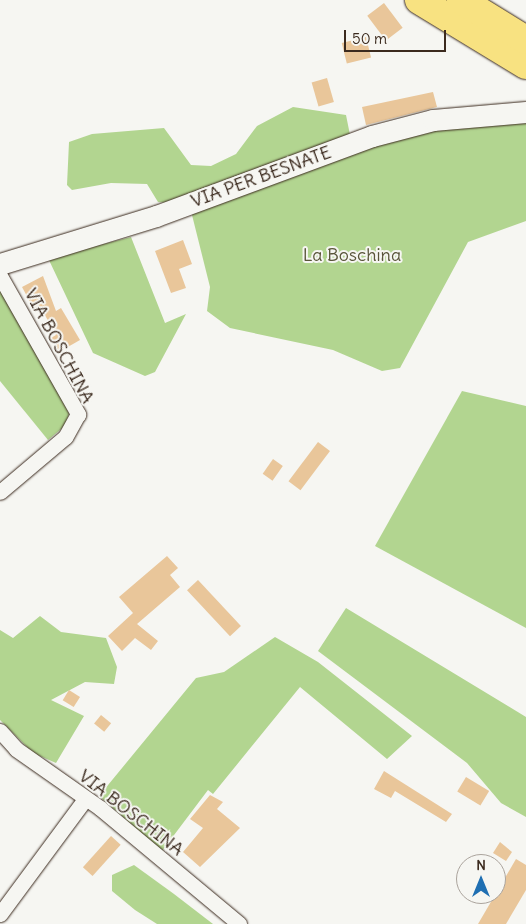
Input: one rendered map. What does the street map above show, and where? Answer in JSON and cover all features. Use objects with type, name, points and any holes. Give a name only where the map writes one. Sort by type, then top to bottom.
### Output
[{"type":"highway","points":[[419,0],[526,65]]},
{"type":"highway","points":[[461,0],[526,40]]},
{"type":"street","name":"VIA PER BESNATE","points":[[0,264],[156,216],[372,136],[433,120],[526,112]]},
{"type":"street","name":"VIA BOSCHINA","points":[[0,276],[78,414],[65,437],[0,492]]},
{"type":"street","name":"VIA BOSCHINA","points":[[0,731],[16,749],[85,799],[239,924]]},
{"type":"street","points":[[0,914],[85,799]]},
{"type":"green space","points":[[293,107],[346,115],[350,135],[168,203],[158,202],[147,184],[111,183],[72,190],[67,185],[69,142],[92,134],[164,128],[191,165],[211,166],[236,154],[257,126]]},
{"type":"green space","name":"La Boschina","points":[[526,119],[526,221],[468,242],[400,368],[382,371],[333,350],[230,328],[207,311],[210,287],[191,211],[414,131]]},
{"type":"green space","points":[[131,237],[165,323],[186,314],[155,372],[145,376],[93,353],[48,258]]},
{"type":"green space","points":[[0,286],[69,413],[66,425],[48,440],[0,381]]},
{"type":"green space","points":[[462,391],[526,406],[526,628],[375,546]]},
{"type":"green space","points":[[346,608],[526,717],[526,817],[501,803],[467,763],[318,651]]},
{"type":"green space","points":[[40,616],[61,632],[106,638],[117,667],[114,684],[85,682],[51,700],[84,716],[56,763],[33,753],[0,720],[0,630],[13,638]]},
{"type":"green space","points":[[275,637],[318,662],[412,736],[387,759],[300,687],[213,794],[208,790],[162,851],[99,796],[196,678],[224,672]]},
{"type":"green space","points":[[134,865],[213,924],[157,924],[135,910],[112,891],[112,875]]},
{"type":"building","points":[[384,3],[403,28],[386,40],[367,16]]},
{"type":"building","points":[[366,37],[371,57],[347,63],[342,43]]},
{"type":"building","points":[[327,78],[334,102],[319,106],[312,82]]},
{"type":"building","points":[[433,92],[437,107],[366,125],[362,107]]},
{"type":"building","points":[[183,240],[192,264],[179,269],[186,288],[171,293],[155,251]]},
{"type":"building","points":[[43,276],[56,311],[61,308],[80,340],[59,352],[51,338],[56,335],[41,308],[35,311],[22,287]]},
{"type":"building","points":[[318,442],[330,451],[300,490],[289,481]]},
{"type":"building","points":[[273,459],[283,466],[273,481],[263,474]]},
{"type":"building","points":[[167,556],[178,568],[170,575],[180,587],[137,624],[158,641],[151,650],[135,638],[122,651],[108,636],[133,613],[119,597]]},
{"type":"building","points":[[198,580],[241,626],[230,636],[187,590]]},
{"type":"building","points":[[69,690],[80,697],[74,707],[63,700]]},
{"type":"building","points":[[101,715],[111,723],[104,732],[94,724]]},
{"type":"building","points":[[384,771],[452,814],[446,822],[395,791],[391,798],[374,789]]},
{"type":"building","points":[[466,777],[489,791],[480,805],[457,792]]},
{"type":"building","points":[[210,795],[223,802],[217,809],[240,828],[200,867],[183,852],[203,828],[190,819]]},
{"type":"building","points":[[111,836],[121,845],[93,876],[83,867]]},
{"type":"building","points":[[500,842],[512,852],[506,861],[506,854],[493,853]]},
{"type":"building","points":[[516,859],[526,865],[526,890],[506,924],[478,924],[490,904],[506,904],[506,876]]}]
